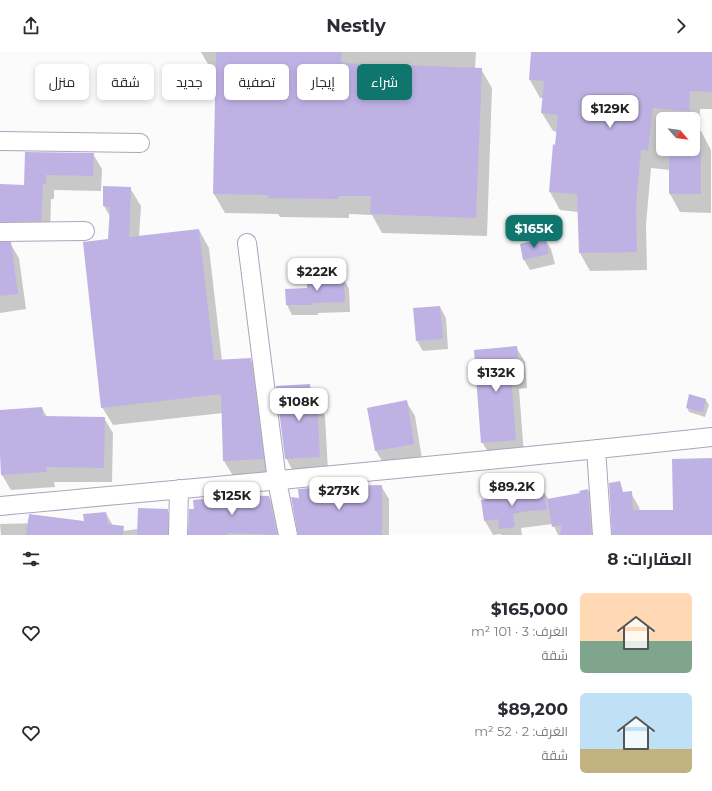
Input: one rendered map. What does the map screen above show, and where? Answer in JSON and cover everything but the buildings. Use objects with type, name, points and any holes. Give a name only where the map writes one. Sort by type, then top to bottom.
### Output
[{"type":"street","points":[[0,141],[140,143]]},
{"type":"street","points":[[0,232],[85,231]]},
{"type":"street","points":[[247,243],[277,481],[288,535]]},
{"type":"street","points":[[0,506],[277,481],[712,438]]},
{"type":"street","points":[[596,449],[602,535]]},
{"type":"street","points":[[178,535],[179,489]]}]
